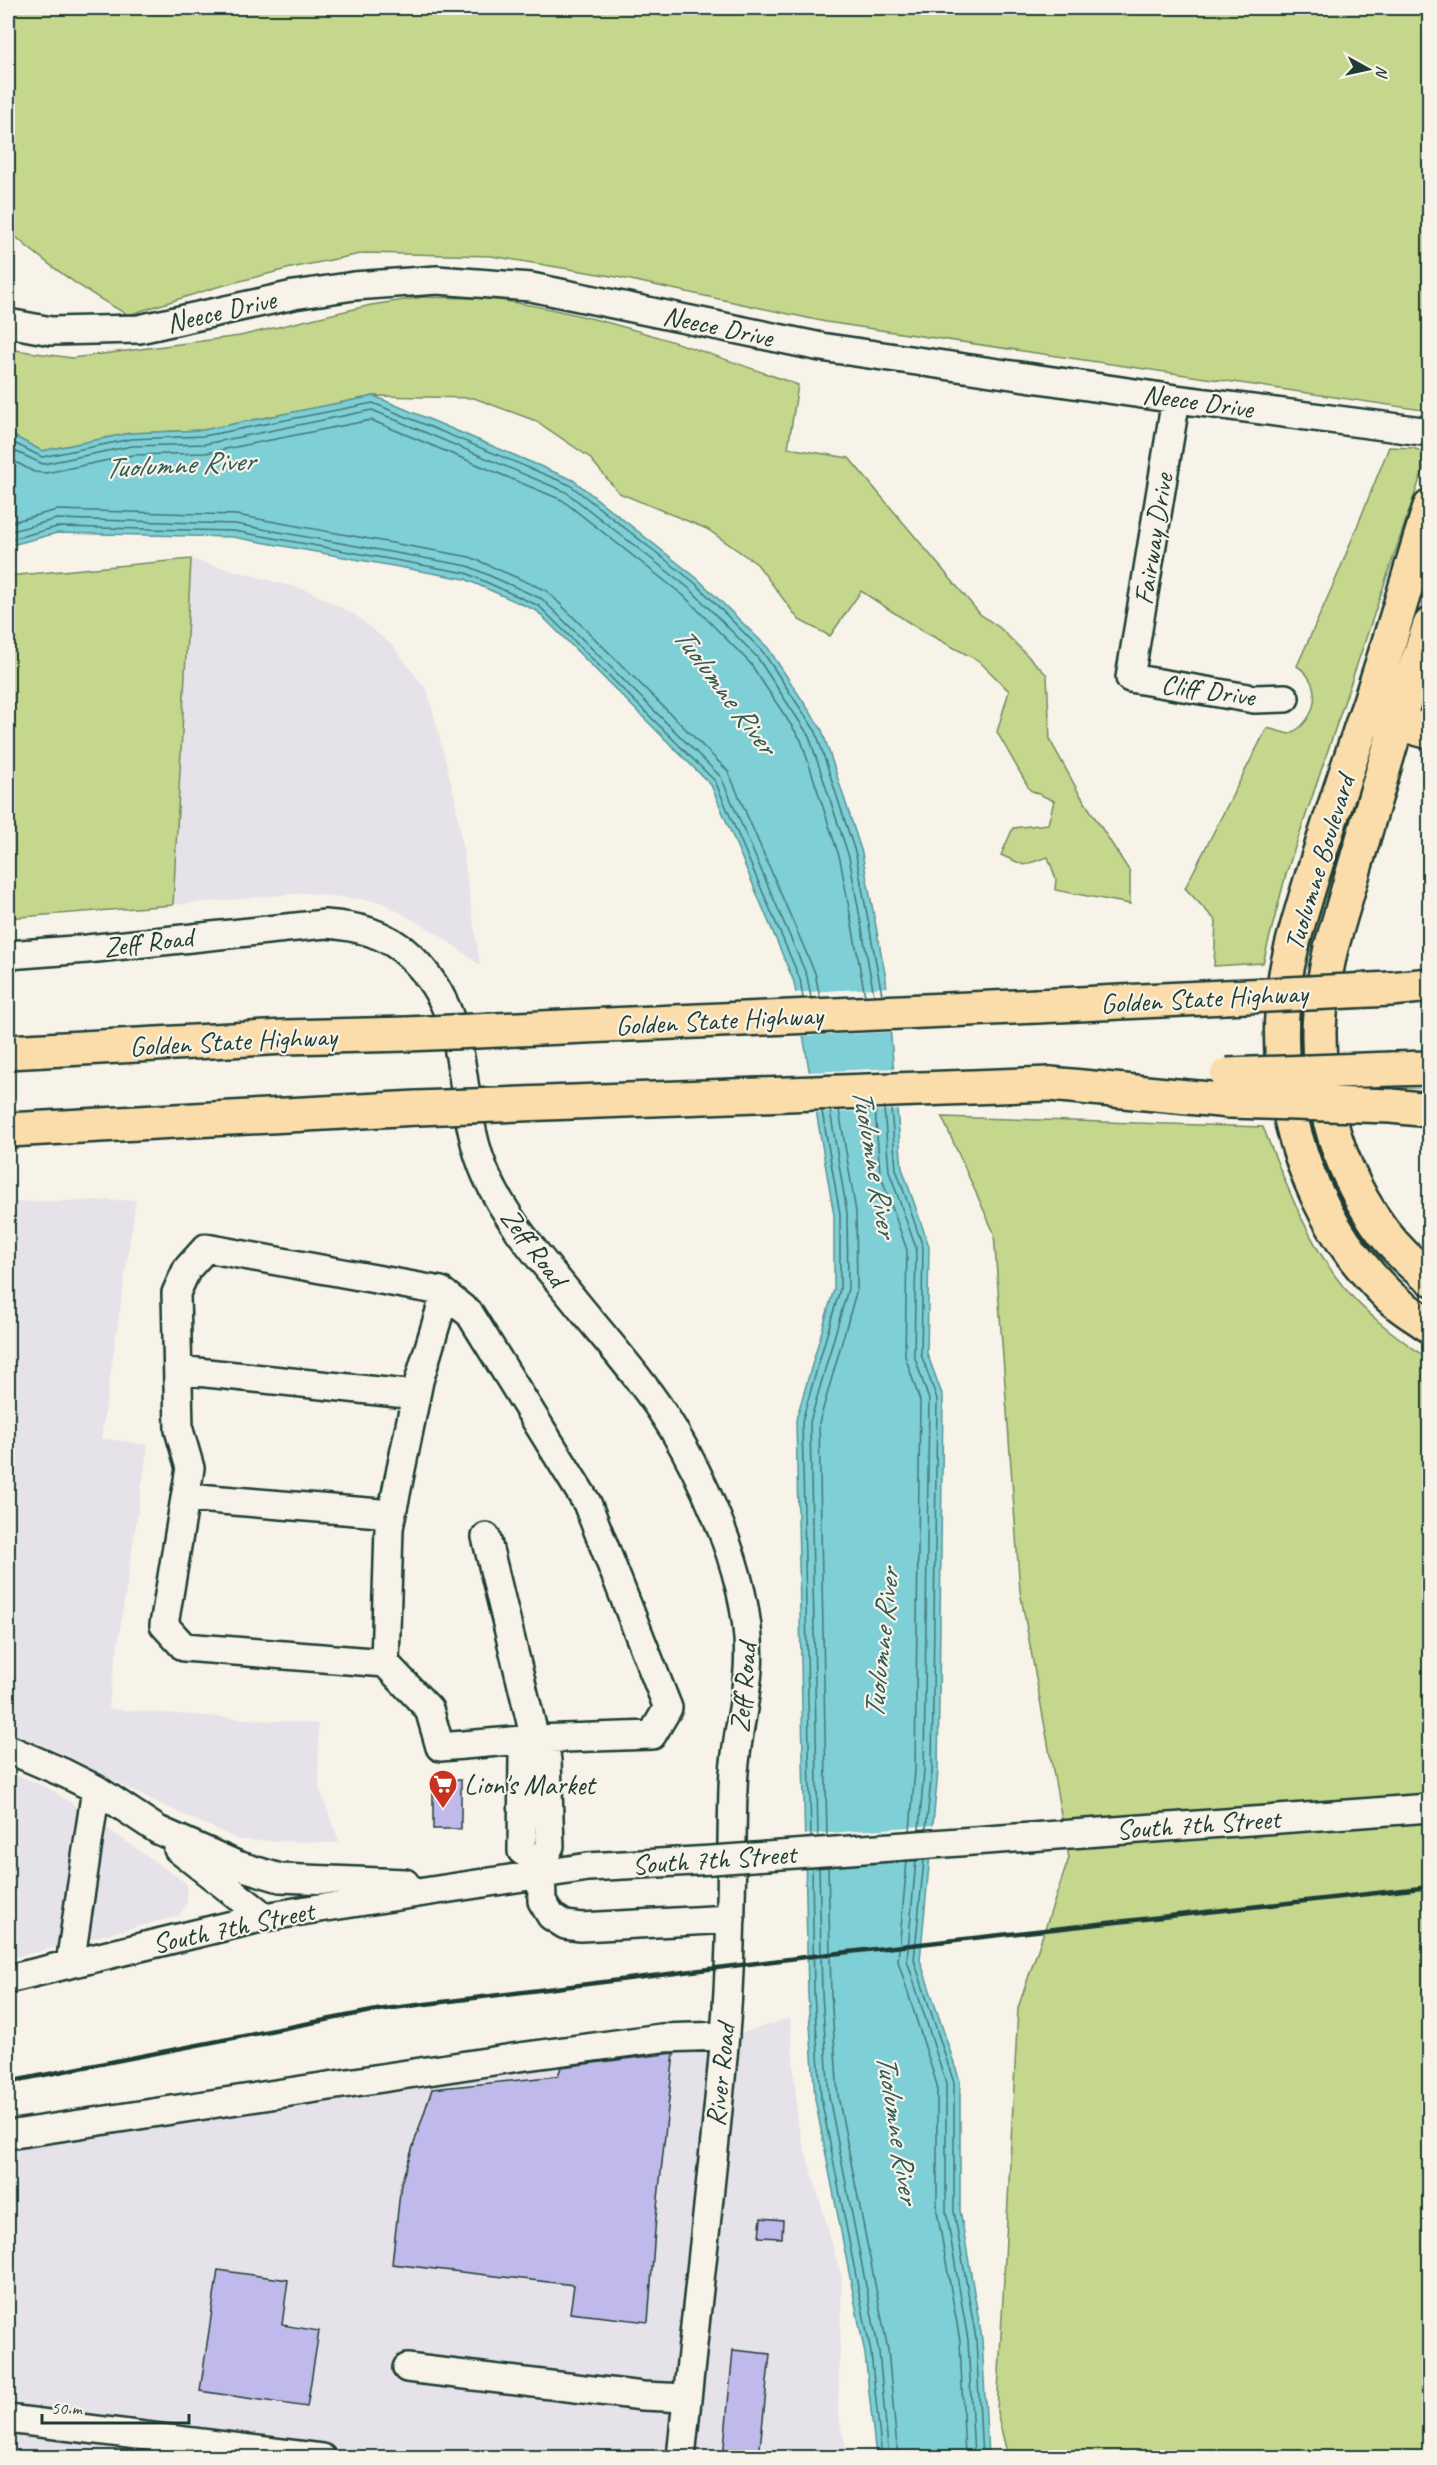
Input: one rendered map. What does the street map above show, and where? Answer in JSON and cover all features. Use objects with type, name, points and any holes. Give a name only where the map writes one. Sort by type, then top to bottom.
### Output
[{"type":"main road","name":"Tuolumne Boulevard","points":[[1430,507],[1366,714],[1323,837],[1287,969],[1281,1031],[1285,1095],[1291,1123],[1303,1161],[1328,1216],[1343,1242],[1386,1294],[1430,1326]]},
{"type":"main road","name":"Tuolumne Boulevard","points":[[1430,625],[1397,723],[1331,948],[1323,984],[1319,1031],[1326,1105],[1348,1168],[1362,1199],[1375,1220],[1413,1266],[1430,1278]]},
{"type":"main road","points":[[1366,714],[1430,732]]},
{"type":"main road","name":"Golden State Highway","points":[[8,1052],[286,1037],[407,1034],[1036,1006],[1430,986]]},
{"type":"main road","points":[[1229,1088],[1391,1069],[1430,1068]]},
{"type":"main road","points":[[8,1130],[417,1108],[1050,1084],[1229,1088],[1430,1110]]},
{"type":"street","name":"Neece Drive","points":[[8,323],[51,331],[139,329],[294,295],[354,286],[449,281],[531,287],[821,347],[1176,399],[1430,432]]},
{"type":"street","name":"Fairway Drive","points":[[1130,678],[1176,399]]},
{"type":"street","name":"Cliff Drive","points":[[1130,678],[1254,699],[1285,698]]},
{"type":"street","name":"Zeff Road","points":[[8,955],[87,950],[325,924],[350,925],[386,938],[402,948],[422,967],[443,998],[451,1016],[476,1140],[484,1171],[493,1190],[526,1241],[644,1388],[672,1427],[697,1471],[730,1552],[748,1629],[748,1667],[734,1779],[732,1919]]},
{"type":"street","points":[[206,1248],[441,1291],[445,1294],[470,1314],[587,1503],[668,1708],[652,1735],[535,1739],[440,1747],[429,1709],[385,1663],[183,1647],[165,1624],[190,1468],[179,1430],[176,1293],[187,1269],[206,1248]]},
{"type":"street","points":[[385,1663],[389,1528],[416,1395],[445,1294]]},
{"type":"street","points":[[178,1370],[416,1395]]},
{"type":"street","points":[[185,1497],[392,1514]]},
{"type":"street","points":[[486,1537],[535,1739],[546,1754],[550,1846],[542,1868],[542,1901],[551,1916],[565,1925],[581,1927],[732,1919]]},
{"type":"street","points":[[8,1749],[64,1773],[96,1790],[158,1830],[237,1865],[280,1878],[473,1884]]},
{"type":"street","points":[[70,1964],[96,1790]]},
{"type":"street","name":"South 7th Street","points":[[8,1979],[265,1917],[473,1884],[542,1868],[712,1860],[1430,1808]]},
{"type":"street","points":[[158,1830],[185,1856],[265,1917]]},
{"type":"street","name":"River Road","points":[[681,2457],[725,2036],[732,1919]]},
{"type":"street","points":[[8,2135],[519,2056],[661,2038],[725,2036]]},
{"type":"street","points":[[407,2368],[643,2396],[687,2398]]},
{"type":"street","points":[[8,2419],[322,2457]]},
{"type":"shaded area","points":[[191,559],[309,591],[355,615],[393,646],[428,692],[455,798],[480,965],[438,934],[381,902],[306,893],[173,905]]},
{"type":"shaded area","points":[[136,1200],[101,1438],[148,1445],[108,1709],[318,1724],[319,1788],[340,1843],[239,1840],[143,1796],[66,1755],[8,1732],[8,1202]]},
{"type":"shaded area","points":[[8,1771],[52,1790],[186,1883],[187,1903],[179,1916],[8,1959]]},
{"type":"shaded area","points":[[790,2018],[798,2125],[842,2278],[838,2414],[848,2457],[8,2458],[8,2148],[537,2060],[705,2045]]},
{"type":"green space","points":[[8,8],[1429,8],[1429,411],[826,322],[617,277],[491,256],[365,253],[291,268],[217,287],[128,315],[65,276],[8,230]]},
{"type":"green space","points":[[424,297],[498,300],[575,314],[688,346],[798,385],[788,448],[849,458],[980,614],[1000,628],[1047,675],[1050,740],[1079,793],[1130,872],[1130,904],[1055,890],[1056,879],[1048,857],[1024,865],[1001,855],[1013,828],[1048,824],[1054,801],[1030,790],[997,732],[1009,691],[979,661],[919,629],[861,591],[830,636],[799,620],[757,564],[707,529],[619,493],[589,457],[536,421],[474,398],[374,396],[203,430],[130,433],[42,451],[8,433],[8,349],[72,358],[240,336],[371,305]]},
{"type":"green space","points":[[1389,447],[1413,448],[1421,451],[1425,460],[1424,467],[1286,874],[1263,963],[1214,966],[1216,921],[1185,888],[1267,728],[1289,734],[1306,721],[1311,712],[1314,702],[1312,683],[1297,666],[1338,574]]},
{"type":"green space","points":[[191,559],[173,905],[8,918],[8,576]]},
{"type":"green space","points":[[942,1117],[1263,1127],[1297,1209],[1329,1267],[1351,1296],[1383,1326],[1429,1360],[1429,2457],[1008,2457],[997,2412],[1018,2008],[1069,1858],[1020,1591],[994,1233]]},
{"type":"water","name":"Tuolumne River","points":[[374,396],[573,480],[698,579],[768,648],[822,730],[862,853],[886,979],[902,1168],[929,1246],[927,1353],[943,1397],[938,1771],[920,1960],[960,2081],[960,2210],[982,2339],[988,2457],[876,2457],[865,2354],[815,2099],[808,1995],[796,1420],[834,1289],[834,1215],[794,982],[711,785],[537,611],[465,579],[233,537],[57,533],[8,546],[8,433],[42,451],[130,433],[203,430]]},
{"type":"pier","points":[[890,987],[894,1032],[801,1036],[793,993]]},
{"type":"pier","points":[[897,1068],[900,1110],[814,1113],[807,1072]]},
{"type":"pier","points":[[936,1825],[933,1854],[802,1863],[802,1835]]},
{"type":"building","points":[[433,1780],[461,1780],[461,1829],[433,1829]]},
{"type":"building","points":[[674,2053],[656,2217],[648,2322],[570,2313],[574,2285],[392,2264],[401,2183],[432,2089],[558,2076],[561,2067]]},
{"type":"building","points":[[761,2218],[783,2220],[782,2238],[759,2237]]},
{"type":"building","points":[[218,2270],[288,2280],[282,2325],[319,2331],[307,2407],[200,2391]]},
{"type":"building","points":[[733,2350],[770,2354],[759,2457],[723,2457]]},
{"type":"railway","points":[[8,2082],[377,2010],[813,1956],[1430,1887]]},
{"type":"place","name":"Lion's Market","points":[[443,1810]]}]
